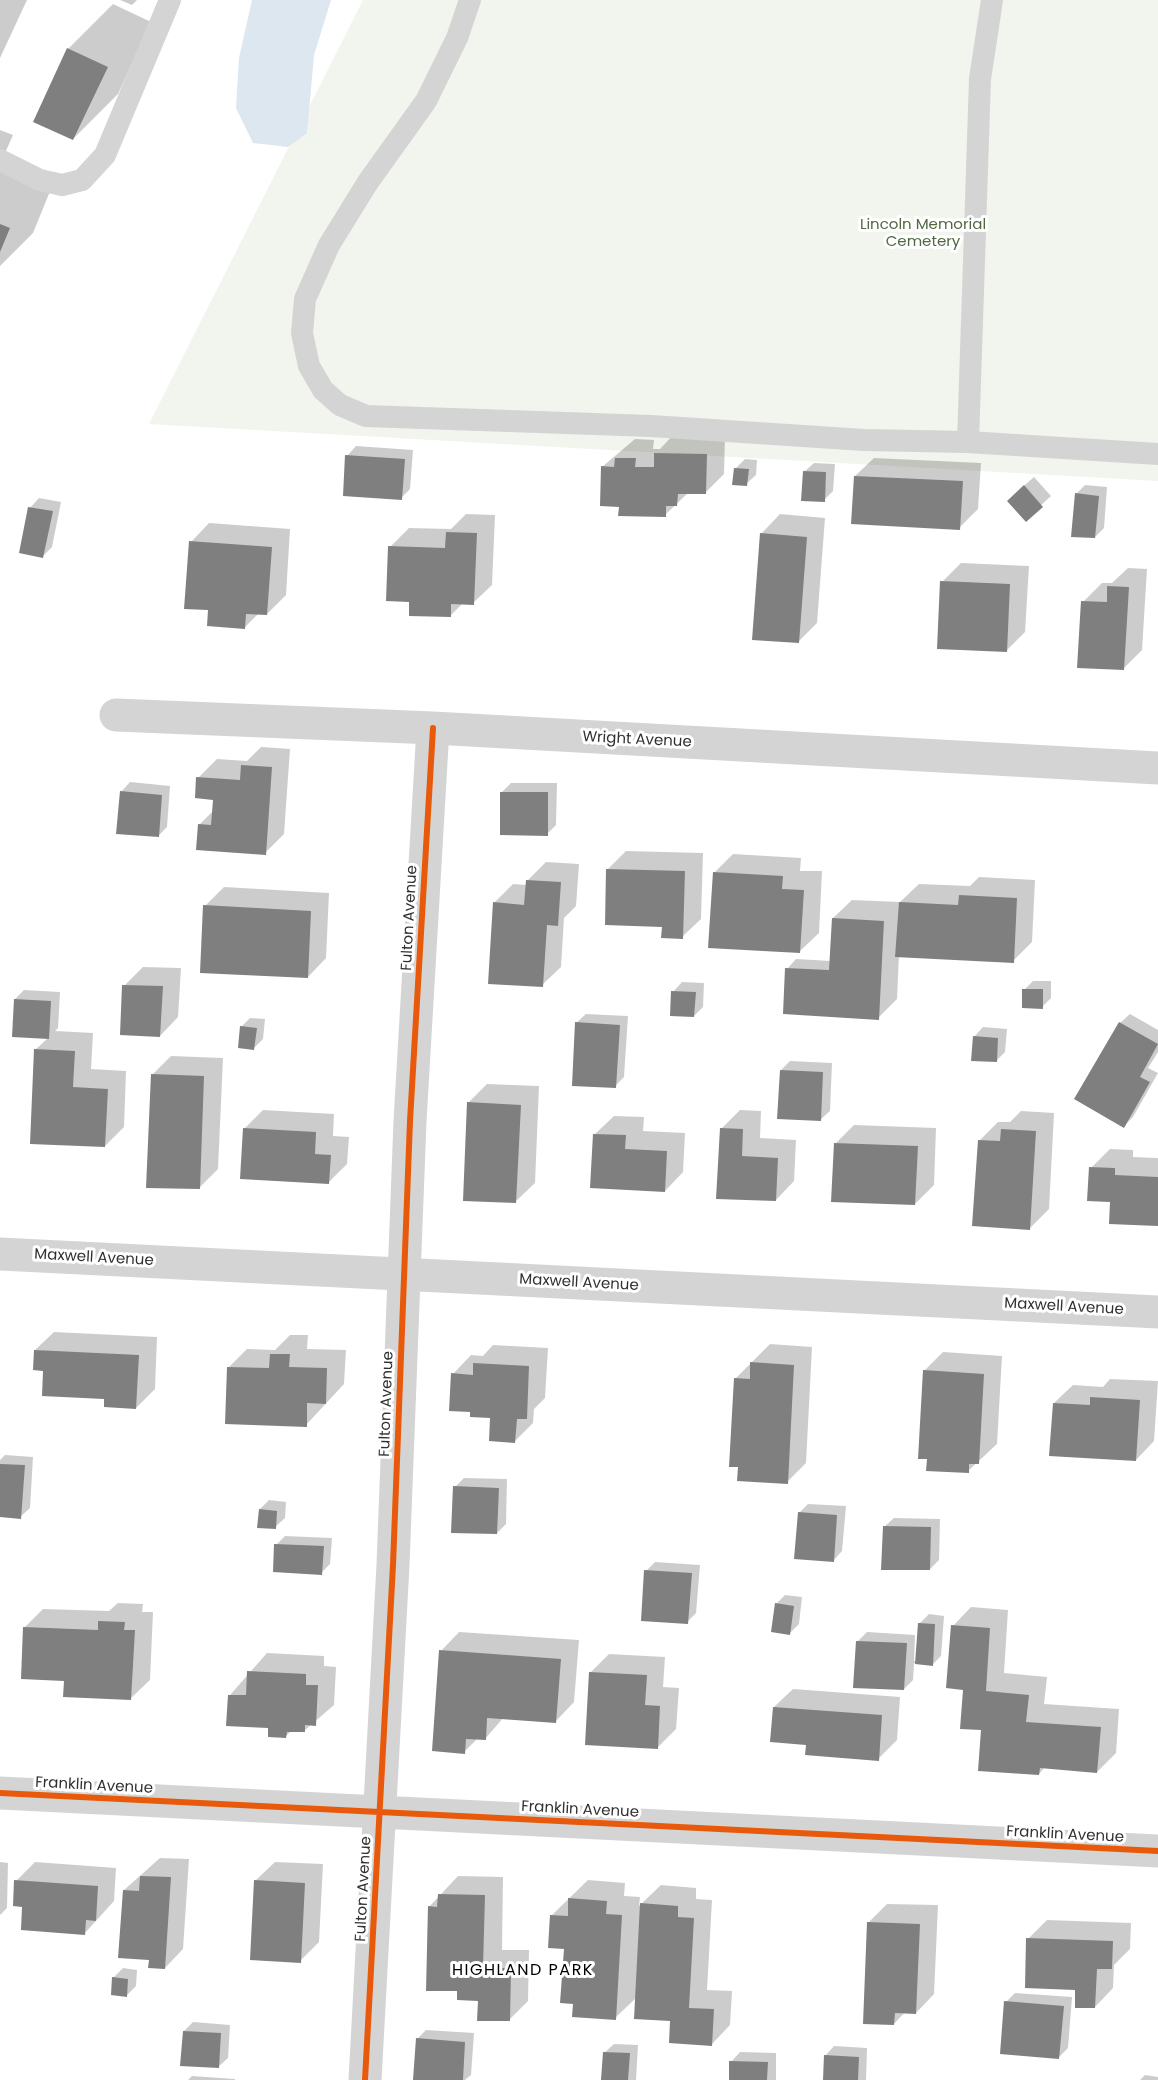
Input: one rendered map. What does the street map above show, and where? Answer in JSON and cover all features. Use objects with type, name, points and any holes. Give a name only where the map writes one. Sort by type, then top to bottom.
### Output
[{"type":"street","name":"Wright Avenue","points":[[116,715],[433,728],[1158,768]]},
{"type":"street","name":"Fulton Avenue","points":[[365,2080],[433,728]]},
{"type":"street","name":"Maxwell Avenue","points":[[0,1254],[1158,1312]]},
{"type":"street","name":"Franklin Avenue","points":[[0,1793],[1158,1851]]},
{"type":"lane","points":[[0,160],[40,180],[62,185],[82,180],[105,155],[170,0]]},
{"type":"lane","points":[[470,0],[457,38],[426,101],[368,182],[334,236],[305,299],[302,333],[309,366],[323,390],[340,405],[366,416],[651,426],[864,440],[968,442],[1158,454]]},
{"type":"lane","points":[[968,442],[980,79],[992,0]]},
{"type":"green space","name":"Lincoln Memorial Cemetery","points":[[363,0],[1158,0],[1158,481],[149,424]]},
{"type":"shaded area","points":[[252,0],[331,0],[314,55],[307,133],[288,147],[253,143],[236,108],[239,58]]},
{"type":"building","points":[[67,48],[108,67],[73,140],[33,122]]},
{"type":"building","points":[[0,224],[10,228],[0,252]]},
{"type":"building","points":[[654,453],[707,454],[706,494],[678,494],[677,506],[666,506],[666,517],[618,516],[619,507],[600,506],[601,466],[614,467],[615,458],[636,458],[635,467],[654,467]]},
{"type":"building","points":[[345,455],[405,459],[402,500],[343,496]]},
{"type":"building","points":[[734,468],[749,469],[747,486],[732,485]]},
{"type":"building","points":[[803,471],[826,472],[825,502],[801,501]]},
{"type":"building","points":[[854,476],[963,481],[960,530],[851,524]]},
{"type":"building","points":[[1024,485],[1043,507],[1026,522],[1007,501]]},
{"type":"building","points":[[1075,493],[1099,496],[1095,538],[1071,537]]},
{"type":"building","points":[[28,507],[53,511],[43,558],[19,553]]},
{"type":"building","points":[[446,532],[477,533],[474,605],[451,604],[451,617],[409,616],[409,602],[386,601],[388,546],[445,548]]},
{"type":"building","points":[[760,533],[807,537],[799,643],[752,640]]},
{"type":"building","points":[[189,541],[272,547],[267,615],[246,614],[245,629],[207,626],[208,610],[184,609]]},
{"type":"building","points":[[940,581],[1010,584],[1007,652],[937,649]]},
{"type":"building","points":[[1107,586],[1129,587],[1124,670],[1077,668],[1081,601],[1107,602]]},
{"type":"building","points":[[241,765],[272,767],[266,855],[196,850],[198,824],[211,825],[213,800],[195,798],[196,777],[240,780]]},
{"type":"building","points":[[120,791],[162,795],[159,837],[116,834]]},
{"type":"building","points":[[500,792],[548,792],[548,836],[500,835]]},
{"type":"building","points":[[606,869],[685,871],[683,939],[661,938],[662,927],[605,925]]},
{"type":"building","points":[[713,872],[783,876],[782,889],[804,890],[800,953],[708,948]]},
{"type":"building","points":[[526,880],[561,882],[558,926],[547,925],[543,987],[488,984],[493,902],[524,905]]},
{"type":"building","points":[[959,895],[1017,898],[1014,963],[895,957],[899,902],[958,905]]},
{"type":"building","points":[[203,905],[311,911],[308,978],[200,973]]},
{"type":"building","points":[[832,918],[884,921],[879,1020],[783,1014],[785,968],[829,970]]},
{"type":"building","points":[[122,985],[163,986],[160,1037],[120,1035]]},
{"type":"building","points":[[1022,989],[1043,989],[1043,1009],[1022,1008]]},
{"type":"building","points":[[671,991],[696,992],[694,1017],[670,1016]]},
{"type":"building","points":[[14,999],[51,1001],[49,1039],[12,1037]]},
{"type":"building","points":[[575,1022],[620,1025],[616,1088],[572,1086]]},
{"type":"building","points":[[1119,1022],[1158,1044],[1140,1077],[1150,1082],[1124,1128],[1074,1099]]},
{"type":"building","points":[[240,1026],[257,1028],[254,1050],[238,1048]]},
{"type":"building","points":[[973,1036],[998,1038],[997,1062],[971,1061]]},
{"type":"building","points":[[34,1049],[75,1051],[73,1087],[108,1089],[105,1147],[30,1144]]},
{"type":"building","points":[[780,1070],[823,1072],[821,1121],[777,1119]]},
{"type":"building","points":[[151,1074],[204,1076],[200,1189],[146,1188]]},
{"type":"building","points":[[467,1102],[521,1105],[516,1203],[463,1201]]},
{"type":"building","points":[[243,1128],[316,1132],[315,1154],[331,1155],[329,1184],[240,1179]]},
{"type":"building","points":[[720,1128],[743,1129],[742,1156],[778,1158],[776,1201],[716,1199]]},
{"type":"building","points":[[1001,1129],[1036,1131],[1030,1230],[972,1226],[978,1140],[1000,1141]]},
{"type":"building","points":[[593,1134],[626,1135],[625,1149],[667,1151],[665,1192],[590,1188]]},
{"type":"building","points":[[834,1143],[918,1146],[915,1205],[831,1202]]},
{"type":"building","points":[[1089,1167],[1115,1168],[1115,1175],[1158,1177],[1158,1226],[1109,1224],[1110,1202],[1087,1201]]},
{"type":"building","points":[[34,1350],[139,1355],[136,1409],[104,1407],[104,1399],[42,1396],[43,1371],[33,1370]]},
{"type":"building","points":[[270,1354],[290,1354],[289,1367],[327,1368],[326,1404],[307,1403],[307,1427],[225,1424],[227,1367],[269,1368]]},
{"type":"building","points":[[750,1362],[794,1365],[788,1484],[737,1481],[738,1467],[729,1467],[734,1378],[750,1379]]},
{"type":"building","points":[[473,1363],[529,1366],[527,1419],[517,1419],[515,1443],[489,1441],[490,1418],[470,1417],[470,1412],[449,1411],[451,1373],[473,1375]]},
{"type":"building","points":[[923,1370],[984,1374],[979,1464],[969,1464],[969,1473],[926,1471],[927,1459],[918,1459]]},
{"type":"building","points":[[1090,1397],[1140,1400],[1136,1461],[1049,1456],[1053,1403],[1090,1405]]},
{"type":"building","points":[[0,1464],[25,1465],[21,1519],[0,1517]]},
{"type":"building","points":[[453,1486],[499,1488],[497,1534],[451,1533]]},
{"type":"building","points":[[259,1509],[277,1511],[276,1529],[257,1528]]},
{"type":"building","points":[[798,1512],[837,1515],[834,1562],[794,1559]]},
{"type":"building","points":[[883,1526],[931,1527],[930,1570],[881,1570]]},
{"type":"building","points":[[274,1544],[324,1546],[322,1575],[273,1572]]},
{"type":"building","points":[[644,1570],[692,1573],[688,1624],[641,1621]]},
{"type":"building","points":[[775,1603],[794,1606],[790,1635],[771,1632]]},
{"type":"building","points":[[98,1621],[125,1622],[124,1630],[135,1630],[131,1700],[63,1697],[64,1681],[21,1679],[23,1627],[98,1630]]},
{"type":"building","points":[[918,1623],[935,1624],[933,1666],[915,1664]]},
{"type":"building","points":[[951,1625],[990,1628],[986,1691],[1029,1695],[1026,1722],[1101,1727],[1097,1773],[1040,1768],[1039,1775],[978,1771],[981,1730],[960,1729],[963,1690],[946,1688]]},
{"type":"building","points":[[856,1641],[907,1643],[904,1690],[853,1688]]},
{"type":"building","points":[[439,1650],[561,1659],[556,1723],[487,1718],[486,1740],[466,1739],[465,1754],[432,1751]]},
{"type":"building","points":[[247,1671],[306,1674],[306,1685],[318,1685],[316,1726],[305,1725],[305,1732],[287,1732],[286,1738],[268,1737],[268,1728],[226,1726],[228,1695],[246,1695]]},
{"type":"building","points":[[589,1672],[647,1675],[645,1705],[660,1706],[658,1749],[585,1745]]},
{"type":"building","points":[[773,1707],[882,1715],[879,1761],[805,1755],[806,1745],[770,1742]]},
{"type":"building","points":[[140,1876],[171,1877],[165,1969],[148,1968],[149,1960],[118,1958],[123,1890],[139,1891]]},
{"type":"building","points":[[14,1880],[98,1886],[96,1921],[86,1920],[85,1935],[21,1930],[22,1907],[13,1906]]},
{"type":"building","points":[[254,1880],[305,1883],[301,1963],[250,1960]]},
{"type":"building","points":[[438,1894],[485,1895],[483,1968],[511,1968],[510,2021],[477,2021],[478,2001],[457,2000],[457,1991],[426,1991],[428,1906],[437,1907]]},
{"type":"building","points":[[568,1898],[607,1901],[606,1914],[622,1915],[616,2020],[572,2017],[573,2004],[560,2003],[564,1949],[548,1948],[550,1915],[568,1916]]},
{"type":"building","points":[[640,1903],[678,1906],[678,1917],[694,1918],[689,2008],[714,2009],[712,2046],[669,2043],[670,2021],[634,2019]]},
{"type":"building","points":[[867,1922],[920,1924],[916,2014],[895,2013],[894,2025],[863,2024]]},
{"type":"building","points":[[1026,1938],[1113,1941],[1112,1969],[1097,1969],[1095,2008],[1075,2008],[1075,1990],[1025,1988]]},
{"type":"building","points":[[112,1977],[128,1979],[127,1997],[111,1995]]},
{"type":"building","points":[[1004,2001],[1064,2006],[1059,2059],[1000,2054]]},
{"type":"building","points":[[183,2031],[221,2033],[219,2068],[180,2066]]},
{"type":"building","points":[[416,2038],[465,2042],[463,2080],[413,2080]]},
{"type":"building","points":[[603,2052],[630,2053],[628,2080],[601,2080]]},
{"type":"building","points":[[824,2055],[859,2057],[858,2080],[823,2080]]},
{"type":"building","points":[[729,2061],[768,2062],[767,2080],[729,2080]]},
{"type":"cycle path","points":[[365,2080],[393,1565],[410,1121],[433,728]]},
{"type":"cycle path","points":[[0,1793],[1158,1851]]},
{"type":"district","name":"HIGHLAND PARK","points":[[523,1971]]}]
